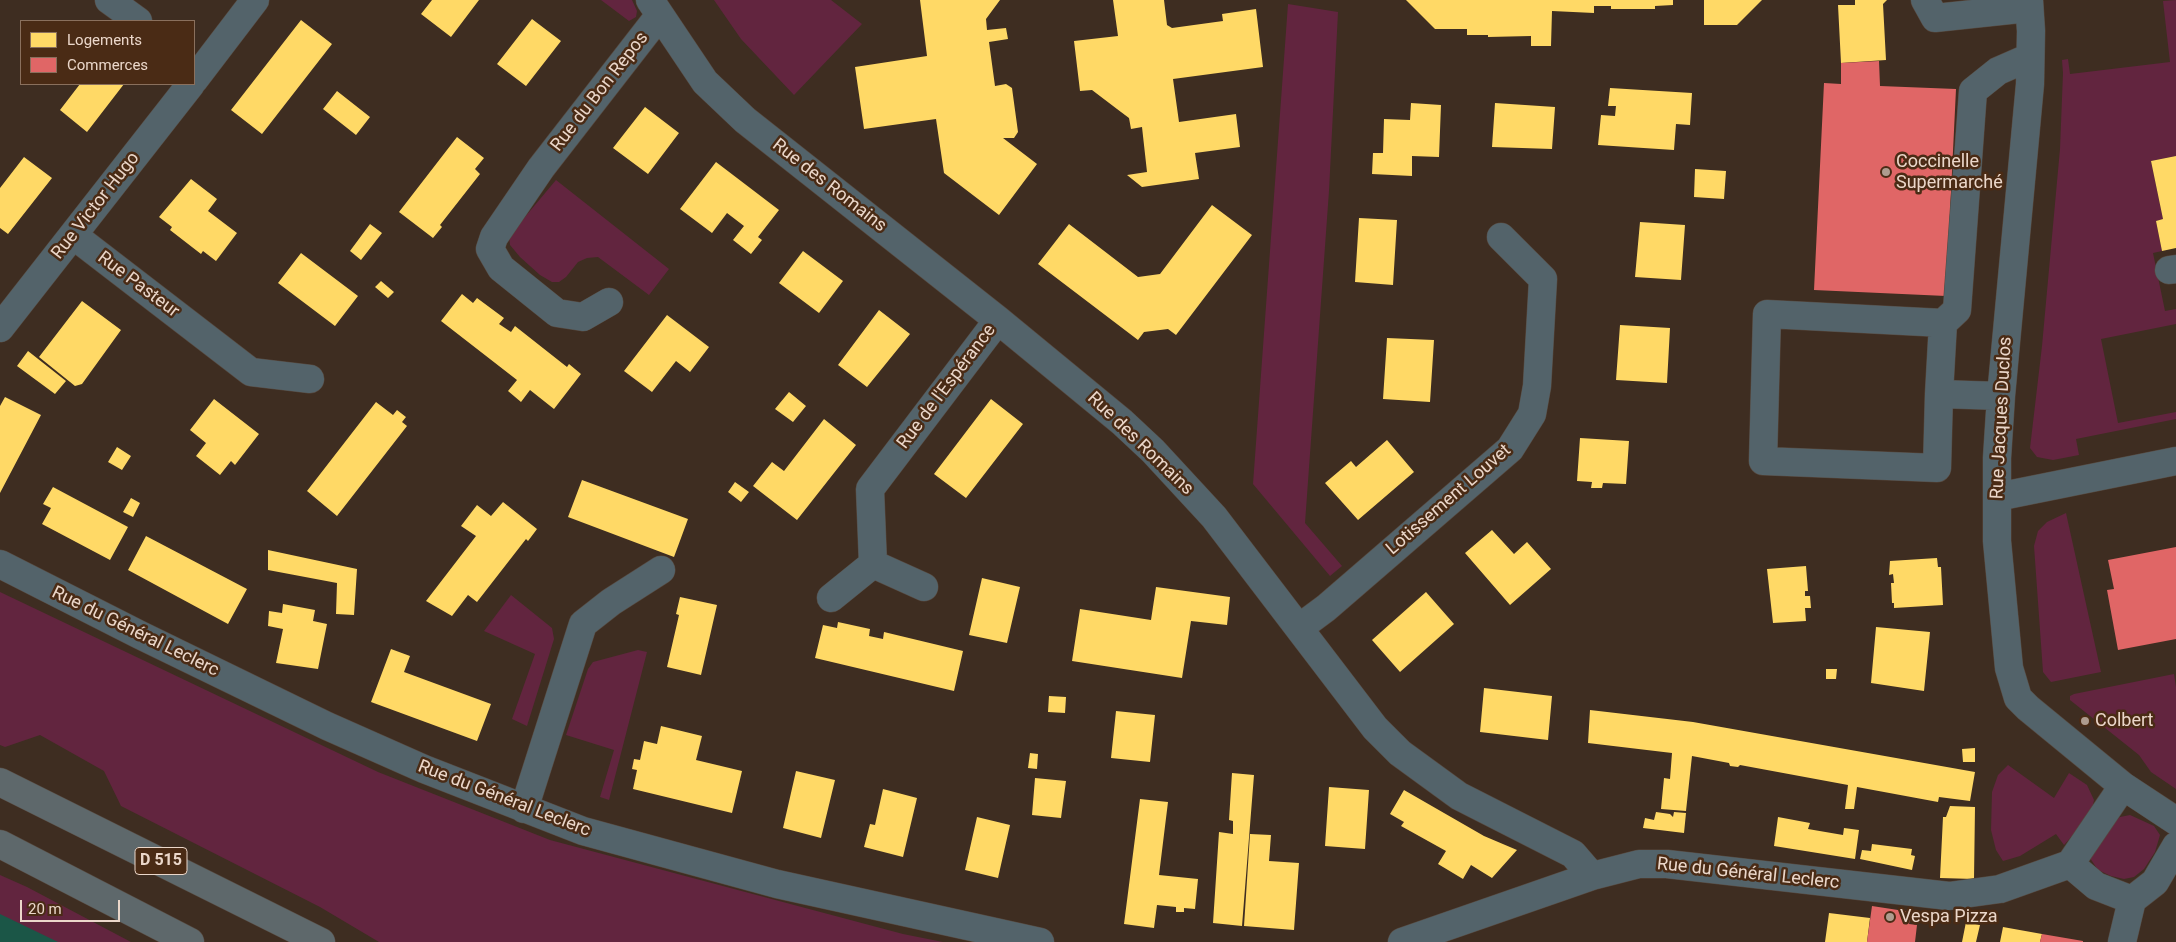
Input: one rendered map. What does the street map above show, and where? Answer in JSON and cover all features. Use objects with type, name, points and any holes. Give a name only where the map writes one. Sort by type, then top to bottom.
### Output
[{"type":"highway","name":"D 515","points":[[0,782],[321,942]]},
{"type":"highway","points":[[0,844],[190,942]]},
{"type":"street","points":[[109,0],[137,20]]},
{"type":"street","name":"Rue Victor Hugo","points":[[195,74],[255,0]]},
{"type":"street","points":[[1925,0],[1935,18],[2029,4]]},
{"type":"street","name":"Rue Jacques Duclos","points":[[2029,4],[2031,31],[2030,84],[2000,396],[1997,541],[2006,645],[2009,668],[2018,698],[2123,786]]},
{"type":"street","name":"Rue du Bon Repos","points":[[608,302],[583,317],[557,313],[501,268],[490,249],[494,237],[654,8]]},
{"type":"street","name":"Rue des Romains","points":[[654,8],[705,82],[745,120],[998,320],[1122,422],[1152,451],[1214,517],[1375,728],[1400,753],[1459,796],[1572,854],[1592,876]]},
{"type":"street","points":[[1943,323],[1767,314],[1763,461],[1936,468],[1943,323],[1957,310],[1973,91],[1998,72],[2030,57]]},
{"type":"street","name":"Rue Victor Hugo","points":[[0,328],[187,85]]},
{"type":"street","name":"Rue Pasteur","points":[[73,235],[251,372],[310,379]]},
{"type":"street","name":"Lotissement Louvet","points":[[1299,628],[1326,608],[1510,449],[1532,414],[1537,386],[1543,279],[1501,237]]},
{"type":"street","name":"Rue de l'Espérance","points":[[873,564],[870,489],[998,320]]},
{"type":"street","points":[[1939,394],[2000,396]]},
{"type":"street","points":[[1997,496],[2176,461]]},
{"type":"street","name":"Rue du Général Leclerc","points":[[0,564],[327,726],[524,809],[582,831],[777,884],[1040,942]]},
{"type":"street","points":[[831,598],[873,564],[924,587]]},
{"type":"street","points":[[524,809],[583,624],[611,602],[661,570]]},
{"type":"street","points":[[2132,900],[2096,886],[2070,864],[2123,786],[2176,821]]},
{"type":"street","points":[[2122,942],[2132,900],[2155,882],[2176,846]]},
{"type":"street","name":"Rue du Général Leclerc","points":[[1402,942],[1592,876],[1639,864],[1667,864],[1949,896],[2000,889],[2070,864]]},
{"type":"shaded area","points":[[601,0],[632,0],[637,11],[636,17],[629,21]]},
{"type":"shaded area","points":[[714,0],[831,0],[862,24],[794,95],[741,39]]},
{"type":"shaded area","points":[[2176,0],[2176,156],[2151,161],[2163,219],[2156,221],[2162,251],[2153,253],[2165,311],[2176,309],[2176,324],[2101,339],[2118,423],[2176,412],[2176,419],[2076,439],[2079,455],[2053,460],[2037,457],[2030,448],[2042,346],[2060,149],[2062,60],[2068,59],[2070,74],[2170,62],[2163,1]]},
{"type":"shaded area","points":[[1288,4],[1338,12],[1329,191],[1305,523],[1342,566],[1330,576],[1253,484]]},
{"type":"shaded area","points":[[556,180],[669,269],[649,295],[598,257],[587,258],[578,262],[566,277],[559,282],[552,282],[540,275],[510,245],[509,236]]},
{"type":"shaded area","points":[[2066,513],[2101,672],[2051,682],[2043,672],[2034,546],[2038,531],[2047,522]]},
{"type":"shaded area","points":[[0,592],[378,772],[550,840],[903,934],[943,942],[379,942],[320,907],[121,806],[104,771],[40,735],[5,747],[0,745]]},
{"type":"shaded area","points":[[511,595],[552,628],[554,639],[527,726],[512,719],[535,654],[484,631]]},
{"type":"shaded area","points":[[638,650],[647,652],[609,800],[600,797],[614,750],[566,735],[588,669],[593,662]]},
{"type":"shaded area","points":[[2174,674],[2176,687],[2176,789],[2151,772],[2139,755],[2070,700],[2070,696],[2074,694]]},
{"type":"shaded area","points":[[2008,765],[2054,798],[2069,773],[2087,785],[2094,800],[2091,814],[2064,845],[2056,834],[2020,856],[2003,861],[1996,850],[1991,830],[1992,792],[1998,775]]},
{"type":"shaded area","points":[[2130,815],[2154,826],[2160,835],[2155,852],[2144,869],[2134,877],[2124,879],[2098,870],[2090,858],[2108,826],[2120,817]]},
{"type":"shaded area","points":[[0,875],[27,887],[131,942],[0,942]]},
{"type":"water","points":[[0,914],[56,941],[58,942],[0,942]]},
{"type":"building: Logements","points":[[432,0],[479,0],[451,37],[421,14]]},
{"type":"building: Logements","points":[[920,0],[1000,0],[986,19],[987,30],[1006,28],[1008,39],[989,42],[995,86],[1006,84],[1012,88],[1018,132],[1014,138],[1003,138],[1037,164],[999,215],[944,173],[936,119],[864,129],[855,67],[927,56]]},
{"type":"building: Logements","points":[[1113,0],[1164,0],[1167,25],[1172,28],[1223,21],[1222,14],[1256,9],[1263,67],[1173,79],[1179,122],[1236,114],[1240,147],[1195,153],[1199,179],[1142,187],[1127,175],[1147,172],[1142,127],[1131,129],[1129,118],[1092,90],[1080,91],[1074,41],[1118,36]]},
{"type":"building: Logements","points":[[1406,0],[1673,0],[1673,5],[1655,6],[1655,9],[1611,9],[1611,6],[1594,6],[1594,13],[1552,11],[1551,46],[1531,46],[1531,36],[1488,37],[1488,35],[1467,35],[1467,29],[1435,29]]},
{"type":"building: Logements","points":[[1704,0],[1762,0],[1737,25],[1704,25]]},
{"type":"building: Logements","points":[[1855,0],[1887,0],[1883,4],[1886,60],[1841,63],[1838,5],[1855,5]]},
{"type":"building: Logements","points":[[532,19],[561,41],[526,86],[497,64]]},
{"type":"building: Logements","points":[[301,20],[332,44],[262,134],[231,110]]},
{"type":"building: Logements","points":[[79,85],[123,85],[87,132],[60,110]]},
{"type":"building: Logements","points":[[1610,88],[1692,93],[1690,125],[1676,124],[1674,150],[1598,145],[1601,115],[1615,116],[1616,106],[1608,106]]},
{"type":"building: Logements","points":[[337,91],[370,117],[356,135],[323,109]]},
{"type":"building: Logements","points":[[1411,103],[1441,105],[1439,157],[1412,156],[1412,176],[1372,174],[1373,153],[1383,153],[1384,119],[1410,120]]},
{"type":"building: Logements","points":[[1495,103],[1555,107],[1552,149],[1492,147]]},
{"type":"building: Logements","points":[[645,107],[679,133],[648,174],[613,148]]},
{"type":"building: Logements","points":[[457,137],[484,158],[475,169],[480,174],[440,225],[442,227],[433,238],[399,212]]},
{"type":"building: Logements","points":[[2176,156],[2176,248],[2162,251],[2156,221],[2163,219],[2151,161]]},
{"type":"building: Logements","points":[[24,157],[52,178],[8,234],[0,228],[0,188]]},
{"type":"building: Logements","points":[[716,162],[779,210],[758,237],[762,240],[751,254],[733,240],[744,226],[727,213],[712,233],[680,209]]},
{"type":"building: Logements","points":[[1695,169],[1726,171],[1724,199],[1694,197]]},
{"type":"building: Logements","points":[[191,179],[217,199],[208,211],[237,233],[216,261],[203,251],[201,254],[170,230],[172,227],[159,217]]},
{"type":"building: Logements","points":[[1212,205],[1252,235],[1176,335],[1168,329],[1144,332],[1138,340],[1038,264],[1069,224],[1138,277],[1160,274]]},
{"type":"building: Logements","points":[[1359,218],[1397,220],[1393,285],[1355,282]]},
{"type":"building: Logements","points":[[1640,222],[1685,225],[1681,280],[1635,277]]},
{"type":"building: Logements","points":[[370,224],[382,233],[361,260],[350,251]]},
{"type":"building: Logements","points":[[803,251],[843,281],[819,313],[779,283]]},
{"type":"building: Logements","points":[[301,253],[358,296],[335,326],[278,283]]},
{"type":"building: Logements","points":[[381,281],[394,292],[388,298],[375,287]]},
{"type":"building: Logements","points":[[462,294],[473,303],[477,298],[504,318],[499,324],[511,332],[515,326],[567,367],[569,364],[581,374],[554,409],[530,390],[521,402],[508,391],[517,380],[441,321]]},
{"type":"building: Logements","points":[[82,301],[121,330],[82,384],[75,386],[39,357]]},
{"type":"building: Logements","points":[[879,310],[910,334],[867,387],[838,365]]},
{"type":"building: Logements","points":[[667,315],[709,347],[690,372],[676,361],[652,392],[624,371]]},
{"type":"building: Logements","points":[[1620,325],[1670,328],[1667,383],[1616,380]]},
{"type":"building: Logements","points":[[1387,338],[1434,340],[1430,402],[1383,399]]},
{"type":"building: Logements","points":[[28,351],[66,381],[55,394],[17,366]]},
{"type":"building: Logements","points":[[789,392],[806,406],[793,422],[775,409]]},
{"type":"building: Logements","points":[[5,397],[41,415],[0,493],[0,406]]},
{"type":"building: Logements","points":[[214,399],[259,434],[235,465],[231,461],[220,475],[196,456],[206,443],[190,430]]},
{"type":"building: Logements","points":[[991,399],[1023,424],[966,498],[934,474]]},
{"type":"building: Logements","points":[[376,402],[393,415],[397,410],[406,417],[402,422],[407,426],[337,516],[307,491]]},
{"type":"building: Logements","points":[[824,419],[856,445],[797,520],[753,486],[772,462],[784,471]]},
{"type":"building: Logements","points":[[1580,438],[1629,441],[1626,484],[1603,483],[1602,488],[1591,488],[1592,482],[1577,481]]},
{"type":"building: Logements","points":[[1387,440],[1414,472],[1358,520],[1325,483],[1351,461],[1356,467]]},
{"type":"building: Logements","points":[[117,447],[131,456],[122,470],[108,462]]},
{"type":"building: Logements","points":[[582,480],[688,519],[674,557],[568,517]]},
{"type":"building: Logements","points":[[735,482],[749,492],[741,502],[728,492]]},
{"type":"building: Logements","points":[[53,487],[128,527],[110,560],[42,524],[51,508],[43,504]]},
{"type":"building: Logements","points":[[131,498],[140,503],[133,517],[123,512]]},
{"type":"building: Logements","points":[[503,502],[537,529],[528,541],[526,539],[477,602],[468,595],[452,616],[426,601],[476,536],[461,526],[477,505],[491,516]]},
{"type":"building: Logements","points":[[1492,530],[1514,554],[1527,542],[1551,569],[1510,605],[1465,553]]},
{"type":"building: Logements","points":[[146,536],[247,589],[228,624],[128,570]]},
{"type":"building: Logements","points":[[268,550],[357,569],[354,615],[336,614],[337,583],[268,570]]},
{"type":"building: Logements","points":[[1937,558],[1938,567],[1941,567],[1943,605],[1894,608],[1891,583],[1894,583],[1893,574],[1889,575],[1890,561]]},
{"type":"building: Logements","points":[[1806,566],[1808,591],[1805,591],[1805,596],[1810,596],[1811,608],[1805,608],[1806,621],[1773,623],[1767,569]]},
{"type":"building: Logements","points":[[982,578],[1020,587],[1007,643],[969,635]]},
{"type":"building: Logements","points":[[1156,587],[1230,597],[1227,625],[1191,621],[1182,678],[1072,661],[1080,609],[1151,620]]},
{"type":"building: Logements","points":[[1426,592],[1454,624],[1400,672],[1372,640]]},
{"type":"building: Logements","points":[[680,597],[717,605],[701,675],[667,667],[679,615],[676,614]]},
{"type":"building: Logements","points":[[283,604],[315,610],[313,621],[327,624],[318,669],[276,663],[283,629],[268,626],[269,611],[282,613]]},
{"type":"building: Logements","points":[[838,622],[870,629],[869,636],[883,639],[884,632],[963,651],[954,691],[815,658],[823,625],[837,628]]},
{"type":"building: Logements","points":[[1876,627],[1930,632],[1924,691],[1871,683]]},
{"type":"building: Logements","points":[[391,649],[410,656],[404,672],[491,704],[477,741],[371,702]]},
{"type":"building: Logements","points":[[1826,669],[1837,669],[1836,679],[1826,679]]},
{"type":"building: Logements","points":[[1484,688],[1552,696],[1548,740],[1480,732]]},
{"type":"building: Logements","points":[[1049,696],[1066,697],[1065,713],[1048,712]]},
{"type":"building: Logements","points":[[1590,710],[1693,722],[1975,772],[1970,801],[1939,797],[1938,802],[1857,787],[1854,809],[1845,809],[1848,785],[1740,765],[1738,767],[1730,766],[1729,763],[1692,756],[1686,811],[1661,809],[1664,778],[1670,779],[1672,753],[1588,743]]},
{"type":"building: Logements","points":[[1116,711],[1155,715],[1150,762],[1111,758]]},
{"type":"building: Logements","points":[[661,726],[702,736],[696,760],[742,771],[732,813],[633,789],[637,770],[632,769],[634,759],[640,760],[644,741],[657,744]]},
{"type":"building: Logements","points":[[1975,748],[1975,762],[1963,762],[1962,749]]},
{"type":"building: Logements","points":[[1030,753],[1038,754],[1037,769],[1028,768]]},
{"type":"building: Logements","points":[[796,771],[835,780],[821,838],[783,828]]},
{"type":"building: Logements","points":[[1232,773],[1254,775],[1242,926],[1213,923],[1219,832],[1233,834],[1233,821],[1229,820]]},
{"type":"building: Logements","points":[[1035,778],[1066,781],[1061,818],[1032,815]]},
{"type":"building: Logements","points":[[1329,787],[1369,790],[1365,849],[1325,846]]},
{"type":"building: Logements","points":[[883,789],[917,798],[903,857],[864,847],[870,824],[875,825]]},
{"type":"building: Logements","points":[[1404,790],[1484,836],[1517,850],[1492,878],[1471,865],[1463,879],[1438,864],[1446,851],[1401,826],[1404,822],[1390,814]]},
{"type":"building: Logements","points":[[1140,799],[1168,802],[1159,875],[1198,879],[1195,909],[1184,908],[1184,912],[1176,912],[1176,907],[1157,905],[1154,928],[1124,924]]},
{"type":"building: Logements","points":[[1950,806],[1975,807],[1974,879],[1940,878],[1943,817],[1946,817]]},
{"type":"building: Logements","points":[[1656,812],[1670,814],[1673,817],[1674,812],[1686,813],[1684,833],[1643,828],[1645,818],[1654,820]]},
{"type":"building: Logements","points":[[977,817],[1010,825],[998,878],[965,870]]},
{"type":"building: Logements","points":[[1778,817],[1810,823],[1808,829],[1843,835],[1844,828],[1859,830],[1855,859],[1774,846]]},
{"type":"building: Logements","points":[[1250,834],[1271,835],[1269,861],[1299,863],[1294,930],[1244,926]]},
{"type":"building: Logements","points":[[1872,844],[1912,849],[1911,855],[1915,856],[1912,870],[1860,859],[1862,850],[1871,851]]},
{"type":"building: Logements","points":[[1829,913],[1870,918],[1867,942],[1825,942]]},
{"type":"building: Logements","points":[[1966,922],[1980,925],[1976,942],[1962,942]]},
{"type":"building: Logements","points":[[2003,927],[2042,934],[2040,942],[2000,942]]},
{"type":"building: Commerces","name":"Coccinelle Supermarché","points":[[1879,61],[1880,86],[1956,89],[1946,296],[1814,290],[1824,83],[1841,84],[1841,63]]},
{"type":"building: Commerces","points":[[2176,547],[2176,639],[2118,650],[2107,590],[2114,589],[2108,560]]},
{"type":"building: Commerces","points":[[1872,906],[1911,912],[1909,924],[1917,925],[1915,942],[1867,942]]},
{"type":"building: Commerces","points":[[2042,934],[2083,941],[2083,942],[2040,942]]},
{"type":"place","name":"Coccinelle Supermarché","points":[[1886,172]]},
{"type":"place","name":"Colbert","points":[[2085,721]]},
{"type":"place","name":"Vespa Pizza","points":[[1890,917]]}]
